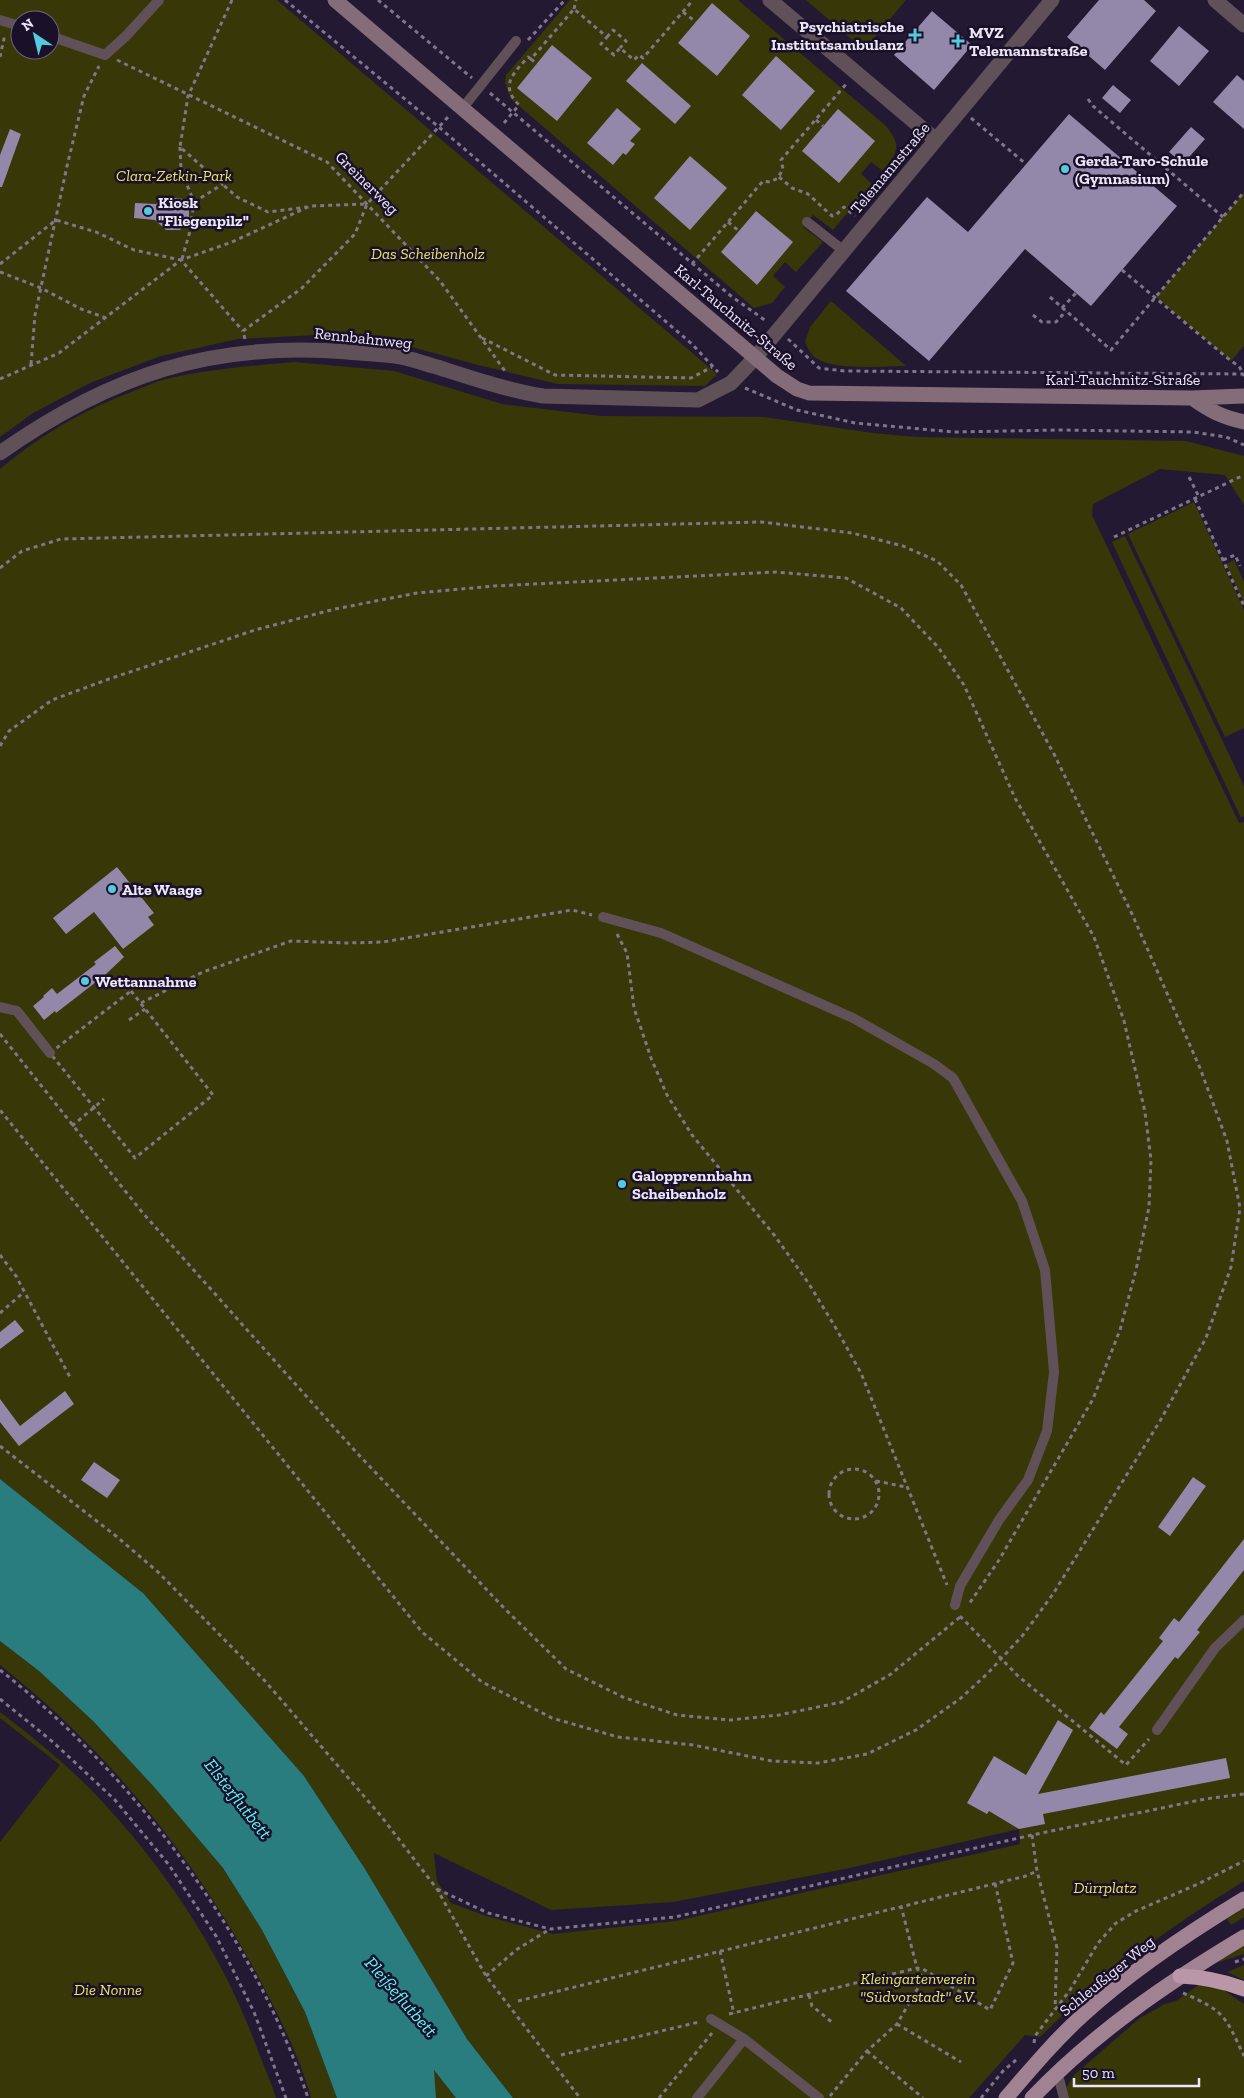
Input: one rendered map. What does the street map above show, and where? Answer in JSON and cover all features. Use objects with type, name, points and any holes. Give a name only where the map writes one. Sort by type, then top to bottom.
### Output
[{"type":"highway","points":[[1180,1976],[1204,1977],[1228,1982],[1244,1989]]},
{"type":"main road","name":"Karl-Tauchnitz-Straße","points":[[335,0],[755,358],[789,384],[809,393],[1192,398],[1244,396]]},
{"type":"main road","points":[[1192,398],[1211,412],[1244,422]]},
{"type":"main road","name":"Schleußiger Weg","points":[[1006,2098],[1074,2023],[1107,1994],[1186,1936],[1244,1899]]},
{"type":"main road","points":[[1032,2098],[1057,2071],[1127,2013],[1180,1976],[1244,1937]]},
{"type":"street","points":[[770,0],[936,140]]},
{"type":"street","name":"Telemannstraße","points":[[755,358],[1052,0]]},
{"type":"street","points":[[1215,0],[1242,18]]},
{"type":"street","name":"Rennbahnweg","points":[[0,453],[32,430],[78,404],[131,380],[190,362],[245,352],[307,349],[401,357],[520,392],[543,396],[698,400],[731,383],[755,358]]},
{"type":"lane","points":[[60,39],[105,55],[126,36],[159,0]]},
{"type":"lane","points":[[460,107],[481,85],[516,41]]},
{"type":"lane","points":[[807,222],[844,251]]},
{"type":"lane","points":[[603,917],[660,933],[854,1018],[934,1064],[953,1078],[1022,1201],[1045,1270],[1054,1372],[1047,1430],[1028,1480],[999,1520],[960,1586],[955,1605]]},
{"type":"lane","points":[[0,1008],[17,1012],[50,1053]]},
{"type":"lane","points":[[1157,1730],[1216,1648],[1244,1620]]},
{"type":"lane","points":[[711,2019],[744,2039],[820,2098]]},
{"type":"lane","points":[[697,2098],[744,2039]]},
{"type":"lane","points":[[1057,2071],[1064,2098]]},
{"type":"path","points":[[181,260],[190,231],[194,202],[181,170],[180,147],[188,96],[232,0]]},
{"type":"path","points":[[285,0],[440,128],[692,344],[712,367],[731,383],[797,410],[855,423],[954,432],[1060,430],[1193,432],[1226,437],[1244,445]]},
{"type":"path","points":[[378,0],[692,264],[731,296],[778,330],[819,368],[844,371],[1244,375],[1239,366],[1122,270]]},
{"type":"path","points":[[531,59],[574,9],[576,0]]},
{"type":"path","points":[[620,48],[634,60],[639,55],[643,58],[693,0]]},
{"type":"path","points":[[574,9],[607,37]]},
{"type":"path","points":[[683,12],[696,22]]},
{"type":"path","points":[[613,30],[626,41],[620,48],[614,56],[601,44],[613,30]]},
{"type":"path","points":[[0,57],[1,49]]},
{"type":"path","name":"Greinerweg","points":[[105,55],[327,162],[440,281],[520,392]]},
{"type":"path","points":[[31,364],[35,314],[84,96],[105,55]]},
{"type":"path","points":[[494,135],[519,105],[511,95],[510,77],[528,57],[537,64]]},
{"type":"path","points":[[692,264],[763,181],[774,181],[779,177],[783,169],[781,160],[856,72]]},
{"type":"path","points":[[1088,99],[1093,106],[1223,217]]},
{"type":"path","points":[[244,331],[302,288],[355,234],[367,204],[460,107]]},
{"type":"path","points":[[816,120],[823,126]]},
{"type":"path","points":[[982,127],[1026,164]]},
{"type":"path","points":[[180,147],[237,197],[268,212],[310,206],[367,204]]},
{"type":"path","points":[[779,177],[792,188],[808,194],[832,216],[836,215],[844,207],[865,225]]},
{"type":"path","points":[[194,202],[222,184]]},
{"type":"path","points":[[1050,297],[1112,350],[1244,192]]},
{"type":"path","points":[[0,380],[31,364],[59,354],[181,260],[232,242],[310,206]]},
{"type":"path","points":[[56,220],[96,232],[134,250],[181,260],[244,331],[245,352]]},
{"type":"path","points":[[0,264],[56,220]]},
{"type":"path","points":[[728,222],[739,231]]},
{"type":"path","points":[[0,272],[41,288],[81,309],[106,318]]},
{"type":"path","points":[[1062,308],[1076,293]]},
{"type":"path","points":[[1033,316],[1042,322],[1056,322],[1066,311]]},
{"type":"path","points":[[480,337],[555,375],[691,378],[712,367]]},
{"type":"path","points":[[1114,537],[1244,475]]},
{"type":"path","points":[[1189,477],[1244,606]]},
{"type":"path","points":[[0,568],[22,551],[61,538],[761,522],[852,534],[903,546],[937,561],[961,584],[1055,756],[1136,923],[1200,1068],[1227,1141],[1240,1208],[1231,1267],[1206,1338],[1156,1429],[1053,1594],[1023,1636],[961,1698],[916,1730],[867,1754],[818,1763],[772,1761],[693,1745],[618,1737],[552,1718],[482,1682],[422,1632],[0,1110]]},
{"type":"path","points":[[1223,560],[1234,554],[1240,566]]},
{"type":"path","points":[[0,746],[9,731],[52,700],[109,678],[255,630],[335,609],[417,593],[494,586],[776,572],[846,578],[901,608],[938,648],[964,685],[1015,798],[1094,937],[1124,1022],[1145,1112],[1151,1160],[1149,1207],[1136,1270],[1120,1330],[1093,1399],[999,1560],[960,1617],[892,1674],[842,1702],[779,1715],[730,1720],[677,1715],[625,1698],[566,1670],[504,1609],[349,1445],[142,1212],[0,1034]]},
{"type":"path","points":[[141,1003],[203,972],[291,941],[347,944],[383,942],[572,910],[603,917],[615,930],[627,953],[634,1008],[651,1058],[667,1095],[692,1136],[774,1236],[809,1284],[861,1373],[960,1617],[1001,1660],[1126,1765],[1157,1730]]},
{"type":"path","points":[[131,991],[146,1009],[213,1095],[135,1158],[50,1053],[131,991]]},
{"type":"path","points":[[129,1020],[146,1009]]},
{"type":"path","points":[[72,1126],[104,1099]]},
{"type":"path","points":[[0,1255],[16,1276],[70,1379]]},
{"type":"path","points":[[0,1313],[24,1292]]},
{"type":"path","points":[[0,1446],[116,1536],[158,1572],[265,1681],[381,1816],[436,1889],[486,1976],[580,2098]]},
{"type":"path","points":[[876,1481],[879,1489],[877,1505],[866,1517],[849,1519],[841,1516],[831,1504],[830,1487],[839,1474],[855,1469],[870,1475],[876,1481],[907,1488]]},
{"type":"path","points":[[0,1670],[77,1737],[138,1803],[199,1884],[237,1944],[279,2024],[308,2098]]},
{"type":"path","points":[[0,1698],[54,1742],[115,1800],[169,1865],[216,1936],[254,2012],[286,2098]]},
{"type":"path","points":[[436,1889],[488,1913],[550,1929],[675,1916],[1032,1835],[1205,1799],[1244,1794]]},
{"type":"path","points":[[1032,1835],[1037,1870],[1057,1948],[1055,2010]]},
{"type":"path","points":[[1034,2046],[1034,2036],[1070,1990],[1098,1943],[1116,1923],[1136,1911],[1244,1861]]},
{"type":"path","points":[[518,2001],[1026,1876],[1037,1870]]},
{"type":"path","points":[[561,2055],[917,1968],[923,1969],[990,2010],[1013,1963],[995,1883]]},
{"type":"path","points":[[901,1906],[917,1968],[923,1980]]},
{"type":"path","points":[[486,1976],[516,1950],[550,1929]]},
{"type":"path","points":[[828,2098],[867,2051],[897,2024],[928,1972]]},
{"type":"path","points":[[1180,1992],[1218,2010],[1227,2020],[1244,2056]]},
{"type":"path","points":[[809,1995],[812,2006],[833,2023]]},
{"type":"path","points":[[897,2024],[961,2062]]},
{"type":"path","points":[[867,2051],[923,2098]]},
{"type":"path","points":[[981,2098],[1003,2070],[1018,2058]]},
{"type":"green space","name":"Das Scheibenholz","points":[[0,0],[277,0],[717,374],[705,386],[558,384],[397,343],[317,335],[238,339],[161,356],[92,382],[33,413],[0,437]]},
{"type":"green space","points":[[570,0],[738,0],[886,126],[891,133],[896,144],[895,154],[883,171],[871,162],[861,174],[872,184],[833,230],[813,215],[803,227],[823,242],[796,272],[785,262],[773,276],[785,287],[772,303],[754,308],[511,99],[505,83],[506,75]]},
{"type":"green space","points":[[806,0],[906,0],[864,50]]},
{"type":"green space","points":[[1244,192],[1244,346],[1231,361],[1156,297]]},
{"type":"green space","points":[[831,301],[906,366],[834,365],[816,358],[809,351],[805,342],[810,327]]},
{"type":"green space","name":"Galopprennbahn Scheibenholz","points":[[294,362],[394,371],[502,404],[601,416],[764,417],[873,433],[917,437],[1186,441],[1244,456],[1244,505],[1225,475],[1160,469],[1093,504],[1092,515],[1239,823],[1244,822],[1244,1881],[1189,1916],[1112,1972],[1040,2037],[1025,2035],[969,2098],[513,2098],[467,2039],[365,1869],[304,1776],[143,1593],[0,1479],[0,469],[31,445],[64,424],[98,406],[154,383],[166,379],[230,368]],"holes":[[[1019,1829],[1020,1844],[676,1921],[553,1934],[486,1916],[451,1903],[437,1881],[434,1853],[551,1910],[673,1902],[845,1869]]]},
{"type":"green space","points":[[1194,502],[1244,610],[1244,728],[1225,737],[1128,534]]},
{"type":"green space","points":[[1125,536],[1244,786],[1244,816],[1241,818],[1112,542]]},
{"type":"green space","points":[[1234,560],[1244,582],[1244,604],[1226,564]]},
{"type":"green space","points":[[0,1641],[39,1671],[93,1721],[155,1788],[223,1868],[262,1930],[305,2012],[337,2098],[311,2098],[289,2038],[275,2009],[235,1935],[208,1892],[147,1809],[113,1770],[40,1698],[0,1665]]},
{"type":"green space","name":"Die Nonne","points":[[0,1712],[56,1757],[96,1795],[131,1835],[175,1891],[212,1951],[229,1983],[244,2015],[276,2098],[0,2098],[0,1842],[60,1765],[0,1718]]},
{"type":"green space","points":[[1244,1908],[1244,1917],[1231,1925],[1227,1919]]},
{"type":"green space","points":[[1244,1946],[1244,1954],[1219,1962],[1220,1960]]},
{"type":"green space","points":[[1244,1965],[1244,1980],[1227,1972]]},
{"type":"green space","points":[[1200,1984],[1222,1989],[1244,2004],[1244,2098],[1069,2098],[1066,2088],[1074,2075],[1140,2018],[1165,2004],[1176,2001]]},
{"type":"green space","points":[[433,2069],[456,2098],[436,2098]]},
{"type":"water","points":[[0,1479],[143,1593],[304,1776],[365,1869],[467,2039],[513,2098],[456,2098],[434,2070],[436,2098],[337,2098],[305,2012],[262,1930],[223,1868],[155,1788],[93,1721],[39,1671],[0,1641]]},
{"type":"building","points":[[1099,0],[1144,0],[1156,11],[1105,70],[1067,37]]},
{"type":"building","points":[[712,3],[750,36],[717,76],[678,43]]},
{"type":"building","points":[[932,11],[972,45],[934,90],[894,55]]},
{"type":"building","points":[[1179,26],[1209,51],[1179,86],[1150,61]]},
{"type":"building","points":[[552,45],[592,78],[557,121],[517,88]]},
{"type":"building","points":[[776,56],[815,91],[781,130],[742,95]]},
{"type":"building","points":[[642,63],[691,106],[675,124],[626,81]]},
{"type":"building","points":[[1237,75],[1244,81],[1244,129],[1213,102]]},
{"type":"building","points":[[1113,85],[1131,100],[1120,113],[1102,98]]},
{"type":"building","points":[[617,108],[641,129],[630,141],[635,144],[626,155],[623,153],[613,165],[587,143]]},
{"type":"building","points":[[838,109],[875,141],[839,183],[802,151]]},
{"type":"building","points":[[1069,114],[1177,206],[1091,306],[1025,249],[929,361],[846,291],[927,197],[968,232]]},
{"type":"building","points":[[1191,127],[1205,139],[1183,164],[1169,152]]},
{"type":"building","points":[[10,129],[21,134],[2,187],[0,187],[0,155]]},
{"type":"building","points":[[690,156],[727,188],[690,230],[654,198]]},
{"type":"building","points":[[169,197],[183,199],[189,206],[189,219],[180,230],[166,230],[155,220],[134,218],[135,203],[156,204]]},
{"type":"building","points":[[756,211],[793,242],[757,285],[721,252]]},
{"type":"building","name":"Alte Waage","points":[[117,867],[154,913],[148,917],[154,925],[123,949],[94,912],[66,934],[53,918]]},
{"type":"building","name":"Wettannahme","points":[[115,946],[124,957],[105,975],[44,1020],[33,1006],[52,988],[57,994],[96,964],[94,962]]},
{"type":"building","points":[[15,1320],[24,1331],[0,1349],[0,1332]]},
{"type":"building","points":[[65,1391],[74,1404],[19,1446],[0,1422],[0,1399],[20,1426]]},
{"type":"building","points":[[94,1462],[120,1480],[107,1498],[81,1480]]},
{"type":"building","points":[[1193,1477],[1206,1486],[1170,1536],[1158,1527]]},
{"type":"building","points":[[1244,1539],[1244,1570],[1197,1630],[1200,1632],[1178,1659],[1175,1657],[1119,1727],[1128,1734],[1117,1749],[1089,1728],[1101,1712],[1104,1715],[1163,1641],[1159,1638],[1174,1618],[1179,1622]]},
{"type":"building","points":[[1058,1720],[1073,1730],[1038,1794],[1226,1758],[1230,1778],[1043,1814],[1045,1824],[1019,1829],[989,1811],[987,1814],[967,1803],[994,1756],[1026,1775]]},
{"type":"place","name":"Psychiatrische Institutsambulanz","points":[[915,35]]},
{"type":"place","name":"MVZ Telemannstraße","points":[[958,41]]},
{"type":"place","name":"Gerda-Taro-Schule (Gymnasium)","points":[[1065,169]]},
{"type":"place","name":"Kiosk \"Fliegenpilz\"","points":[[148,211]]},
{"type":"place","name":"Alte Waage","points":[[112,889]]},
{"type":"place","name":"Wettannahme","points":[[85,981]]},
{"type":"place","name":"Galopprennbahn Scheibenholz","points":[[622,1184]]},
{"type":"park label","name":"Clara-Zetkin-Park","points":[[174,175]]},
{"type":"park label","name":"Dürrplatz","points":[[1105,1887]]},
{"type":"park label","name":"Kleingartenverein \"Südvorstadt\" e.V.","points":[[918,1987]]},
{"type":"water label","name":"Elsterflutbett","points":[[238,1799]]},
{"type":"water label","name":"Pleißeflutbett","points":[[401,1997]]}]
